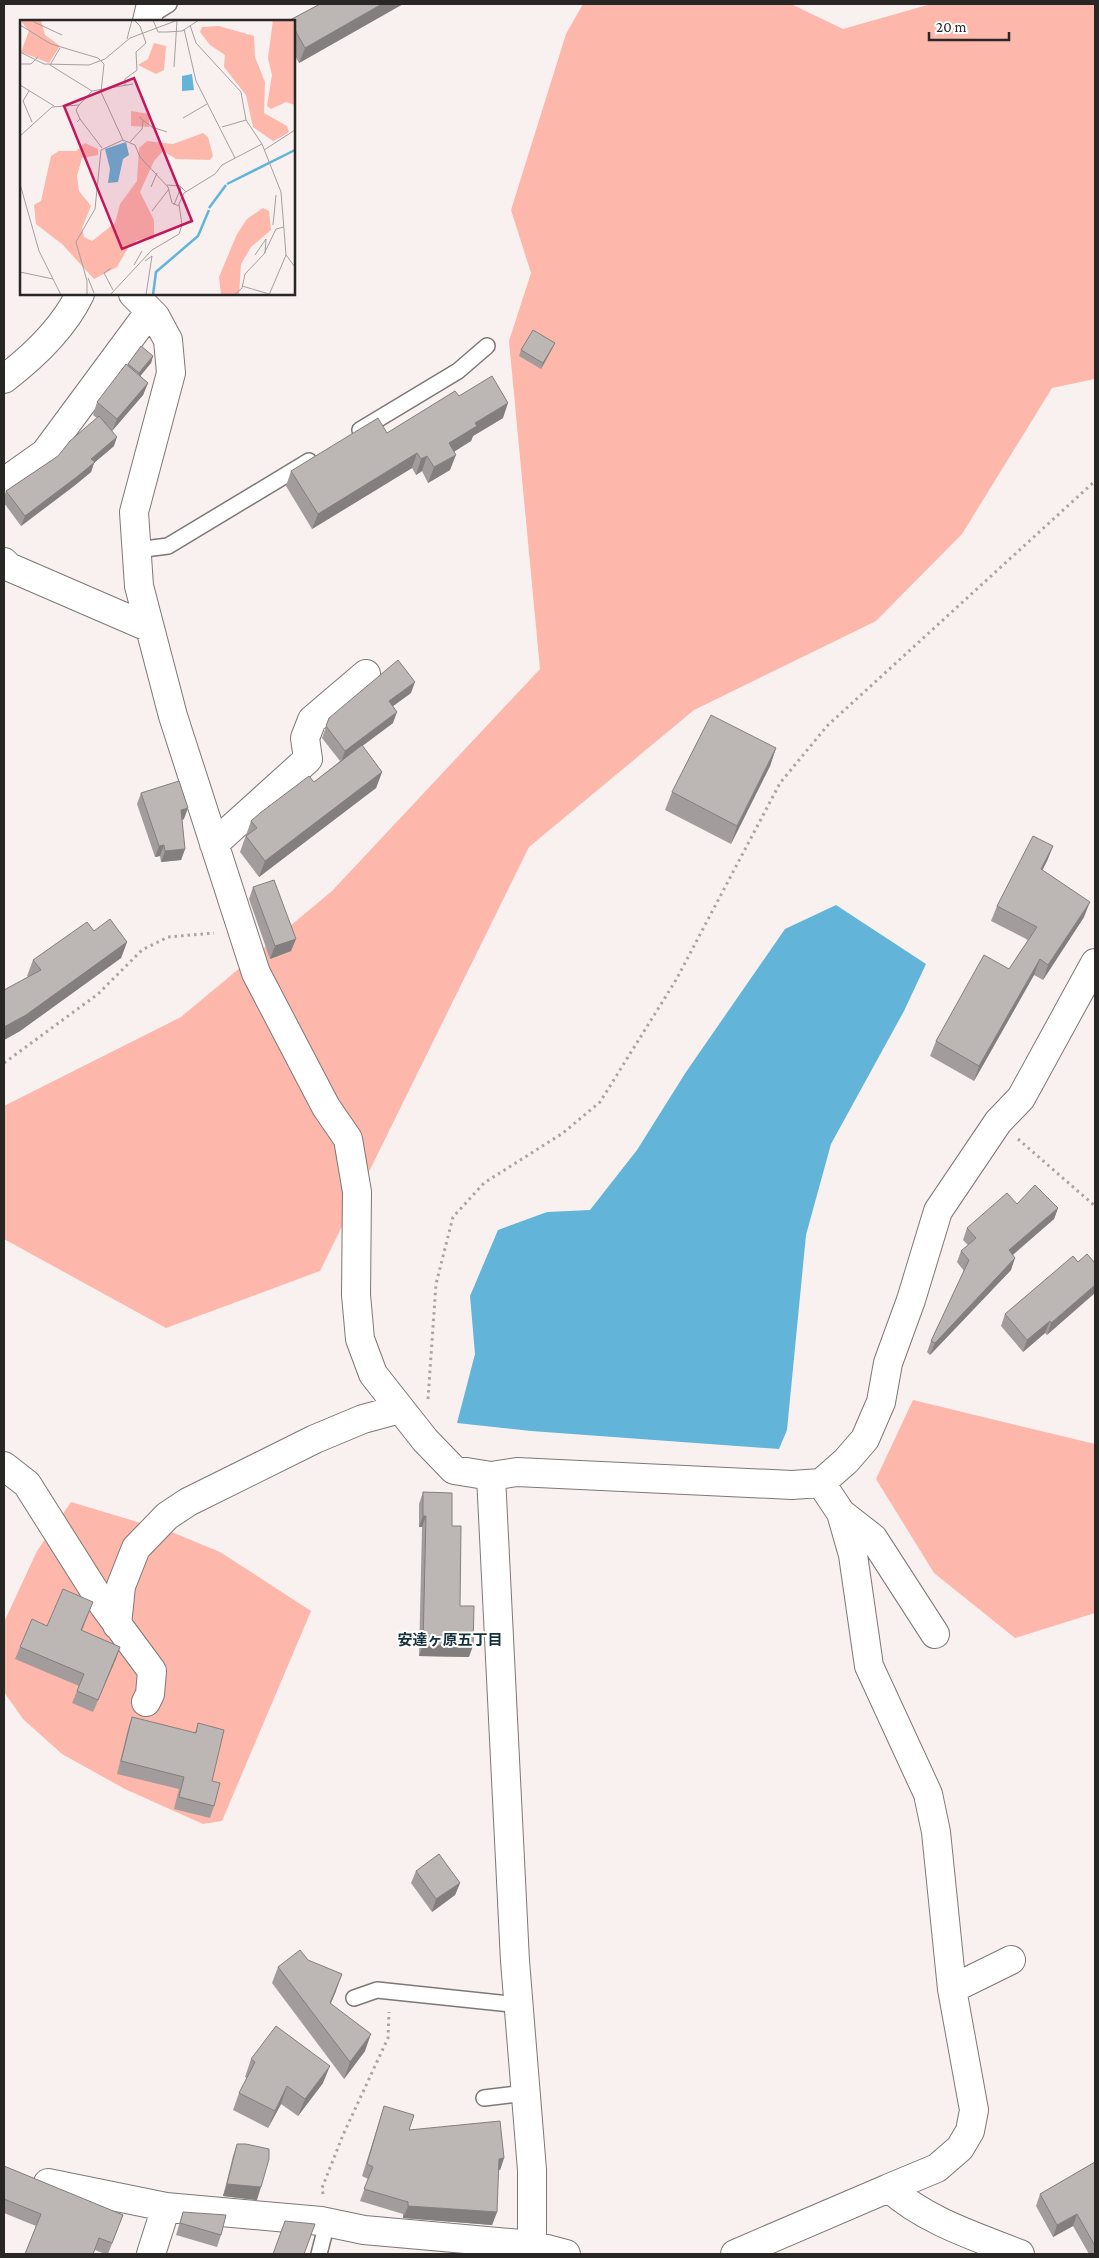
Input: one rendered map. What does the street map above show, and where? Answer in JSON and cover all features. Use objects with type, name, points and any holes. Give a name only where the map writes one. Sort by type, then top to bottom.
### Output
[{"type":"street","points":[[4,379],[20,366],[65,319],[79,295]]},
{"type":"street","points":[[4,482],[45,453],[142,302],[156,316],[168,340],[171,373],[134,512],[139,586],[172,716],[256,973],[326,1107],[348,1139],[356,1192],[356,1296],[360,1339],[373,1374],[425,1440],[454,1470],[491,1476],[517,1472],[712,1483],[792,1485],[821,1482],[846,1461],[865,1439],[882,1402],[888,1363],[911,1300],[938,1211],[998,1122],[1021,1098],[1095,963]]},
{"type":"street","points":[[4,562],[9,567],[150,628]]},
{"type":"street","points":[[214,844],[308,759],[306,738],[312,720],[366,674]]},
{"type":"street","points":[[116,1624],[121,1586],[136,1548],[167,1516],[188,1502],[315,1439],[363,1419],[400,1409]]},
{"type":"street","points":[[4,1466],[27,1484],[116,1624],[152,1671],[150,1694],[146,1702]]},
{"type":"street","points":[[491,1476],[519,2005],[532,2170],[531,2250]]},
{"type":"street","points":[[821,1482],[842,1513],[873,1538],[935,1634]]},
{"type":"street","points":[[735,2254],[937,2168],[960,2148],[970,2131],[974,2110],[952,1989],[936,1832],[928,1794],[869,1666],[854,1555],[842,1513]]},
{"type":"street","points":[[952,1989],[1011,1960]]},
{"type":"street","points":[[48,2183],[166,2207],[328,2223],[364,2230],[566,2254]]},
{"type":"street","points":[[888,2188],[906,2204],[952,2227],[1020,2254]]},
{"type":"street","points":[[152,2254],[166,2207]]},
{"type":"lane","points":[[347,438],[458,371],[488,346]]},
{"type":"lane","points":[[137,550],[168,546],[322,453]]},
{"type":"lane","points":[[354,1998],[377,1990],[519,2005]]},
{"type":"lane","points":[[484,2098],[526,2093]]},
{"type":"lane","points":[[319,2254],[328,2223]]},
{"type":"path","points":[[425,1440],[436,1284],[453,1217],[484,1183],[563,1133],[600,1102],[676,980],[780,783],[827,726],[1095,481]]},
{"type":"path","points":[[4,1063],[98,994],[142,950],[168,937],[242,930]]},
{"type":"path","points":[[998,1122],[1095,1206]]},
{"type":"path","points":[[328,2223],[322,2188],[343,2135],[388,2038],[389,1991]]},
{"type":"shaded area","points":[[583,4],[791,4],[843,29],[931,4],[1095,4],[1095,379],[1052,388],[962,534],[876,621],[694,710],[529,847],[320,1271],[166,1328],[4,1239],[4,1106],[181,1017],[332,891],[540,669],[509,341],[531,273],[511,210],[566,34]]},
{"type":"shaded area","points":[[913,1400],[1095,1444],[1095,1613],[1015,1638],[934,1573],[876,1479]]},
{"type":"shaded area","points":[[71,1502],[174,1533],[220,1552],[311,1611],[222,1821],[203,1824],[125,1789],[62,1754],[23,1719],[4,1692],[5,1620],[37,1551]]},
{"type":"water","points":[[836,905],[926,964],[904,1011],[831,1144],[806,1235],[787,1430],[779,1449],[531,1431],[457,1423],[475,1354],[470,1296],[498,1230],[547,1212],[590,1210],[637,1150],[686,1072],[785,929]]},
{"type":"building","points":[[320,4],[382,4],[305,48],[295,30],[295,20],[290,20]]},
{"type":"building","points":[[533,330],[555,343],[543,363],[521,350]]},
{"type":"building","points":[[141,346],[153,356],[139,373],[128,364]]},
{"type":"building","points":[[126,364],[148,383],[117,419],[97,402]]},
{"type":"building","points":[[492,376],[508,403],[475,423],[477,426],[449,443],[456,455],[434,467],[427,456],[421,459],[417,453],[318,514],[291,471],[378,418],[387,433],[455,391],[459,396]]},
{"type":"building","points":[[99,416],[117,437],[91,459],[95,462],[25,516],[6,491],[58,456],[70,441]]},
{"type":"building","points":[[398,660],[415,682],[389,701],[397,712],[345,751],[326,726],[329,718]]},
{"type":"building","points":[[711,715],[776,748],[737,826],[672,792]]},
{"type":"building","points":[[362,745],[382,772],[265,861],[246,836],[257,828],[251,821],[309,776],[314,782]]},
{"type":"building","points":[[179,781],[188,808],[181,810],[185,849],[165,851],[164,845],[159,846],[141,793]]},
{"type":"building","points":[[1033,836],[1053,846],[1041,869],[1090,902],[1048,965],[1040,959],[979,1066],[936,1041],[984,955],[1009,969],[1037,927],[997,906]]},
{"type":"building","points":[[274,880],[296,939],[275,946],[253,887]]},
{"type":"building","points":[[110,919],[127,942],[26,1015],[4,1027],[4,990],[41,970],[33,960],[87,922],[94,931]]},
{"type":"building","points":[[1035,1185],[1058,1208],[1009,1250],[1015,1258],[935,1343],[931,1341],[969,1260],[961,1251],[976,1238],[967,1228],[1007,1193],[1017,1204]]},
{"type":"building","points":[[1087,1254],[1095,1263],[1095,1285],[1051,1323],[1050,1321],[1027,1340],[1005,1314],[1073,1256],[1078,1262]]},
{"type":"building","points":[[423,1492],[452,1493],[452,1526],[461,1526],[460,1606],[474,1606],[473,1646],[423,1645],[426,1516],[423,1516]]},
{"type":"building","points":[[63,1589],[93,1602],[81,1630],[120,1647],[98,1700],[77,1691],[84,1674],[20,1647],[32,1619],[47,1626]]},
{"type":"building","points":[[132,1717],[196,1733],[198,1723],[224,1730],[212,1781],[220,1783],[214,1806],[179,1797],[184,1777],[121,1761]]},
{"type":"building","points":[[439,1854],[460,1883],[436,1899],[416,1871]]},
{"type":"building","points":[[300,1950],[308,1960],[342,1974],[330,2003],[371,2034],[350,2062],[278,1967]]},
{"type":"building","points":[[276,2026],[330,2066],[305,2099],[287,2086],[275,2111],[239,2093],[255,2062],[251,2059]]},
{"type":"building","points":[[384,2106],[414,2115],[409,2130],[500,2121],[504,2158],[499,2159],[497,2212],[408,2206],[408,2202],[364,2189],[373,2167],[367,2164]]},
{"type":"building","points":[[237,2144],[269,2149],[269,2159],[261,2187],[227,2184]]},
{"type":"building","points":[[1095,2162],[1095,2246],[1077,2214],[1057,2225],[1040,2194]]},
{"type":"building","points":[[4,2166],[123,2215],[112,2243],[99,2238],[93,2254],[25,2254],[41,2214],[4,2199]]},
{"type":"building","points":[[183,2212],[226,2215],[221,2235],[180,2223]]},
{"type":"building","points":[[285,2221],[315,2224],[304,2254],[273,2254]]},
{"type":"district","name":"安達ヶ原五丁目","points":[[450,1640]]}]
